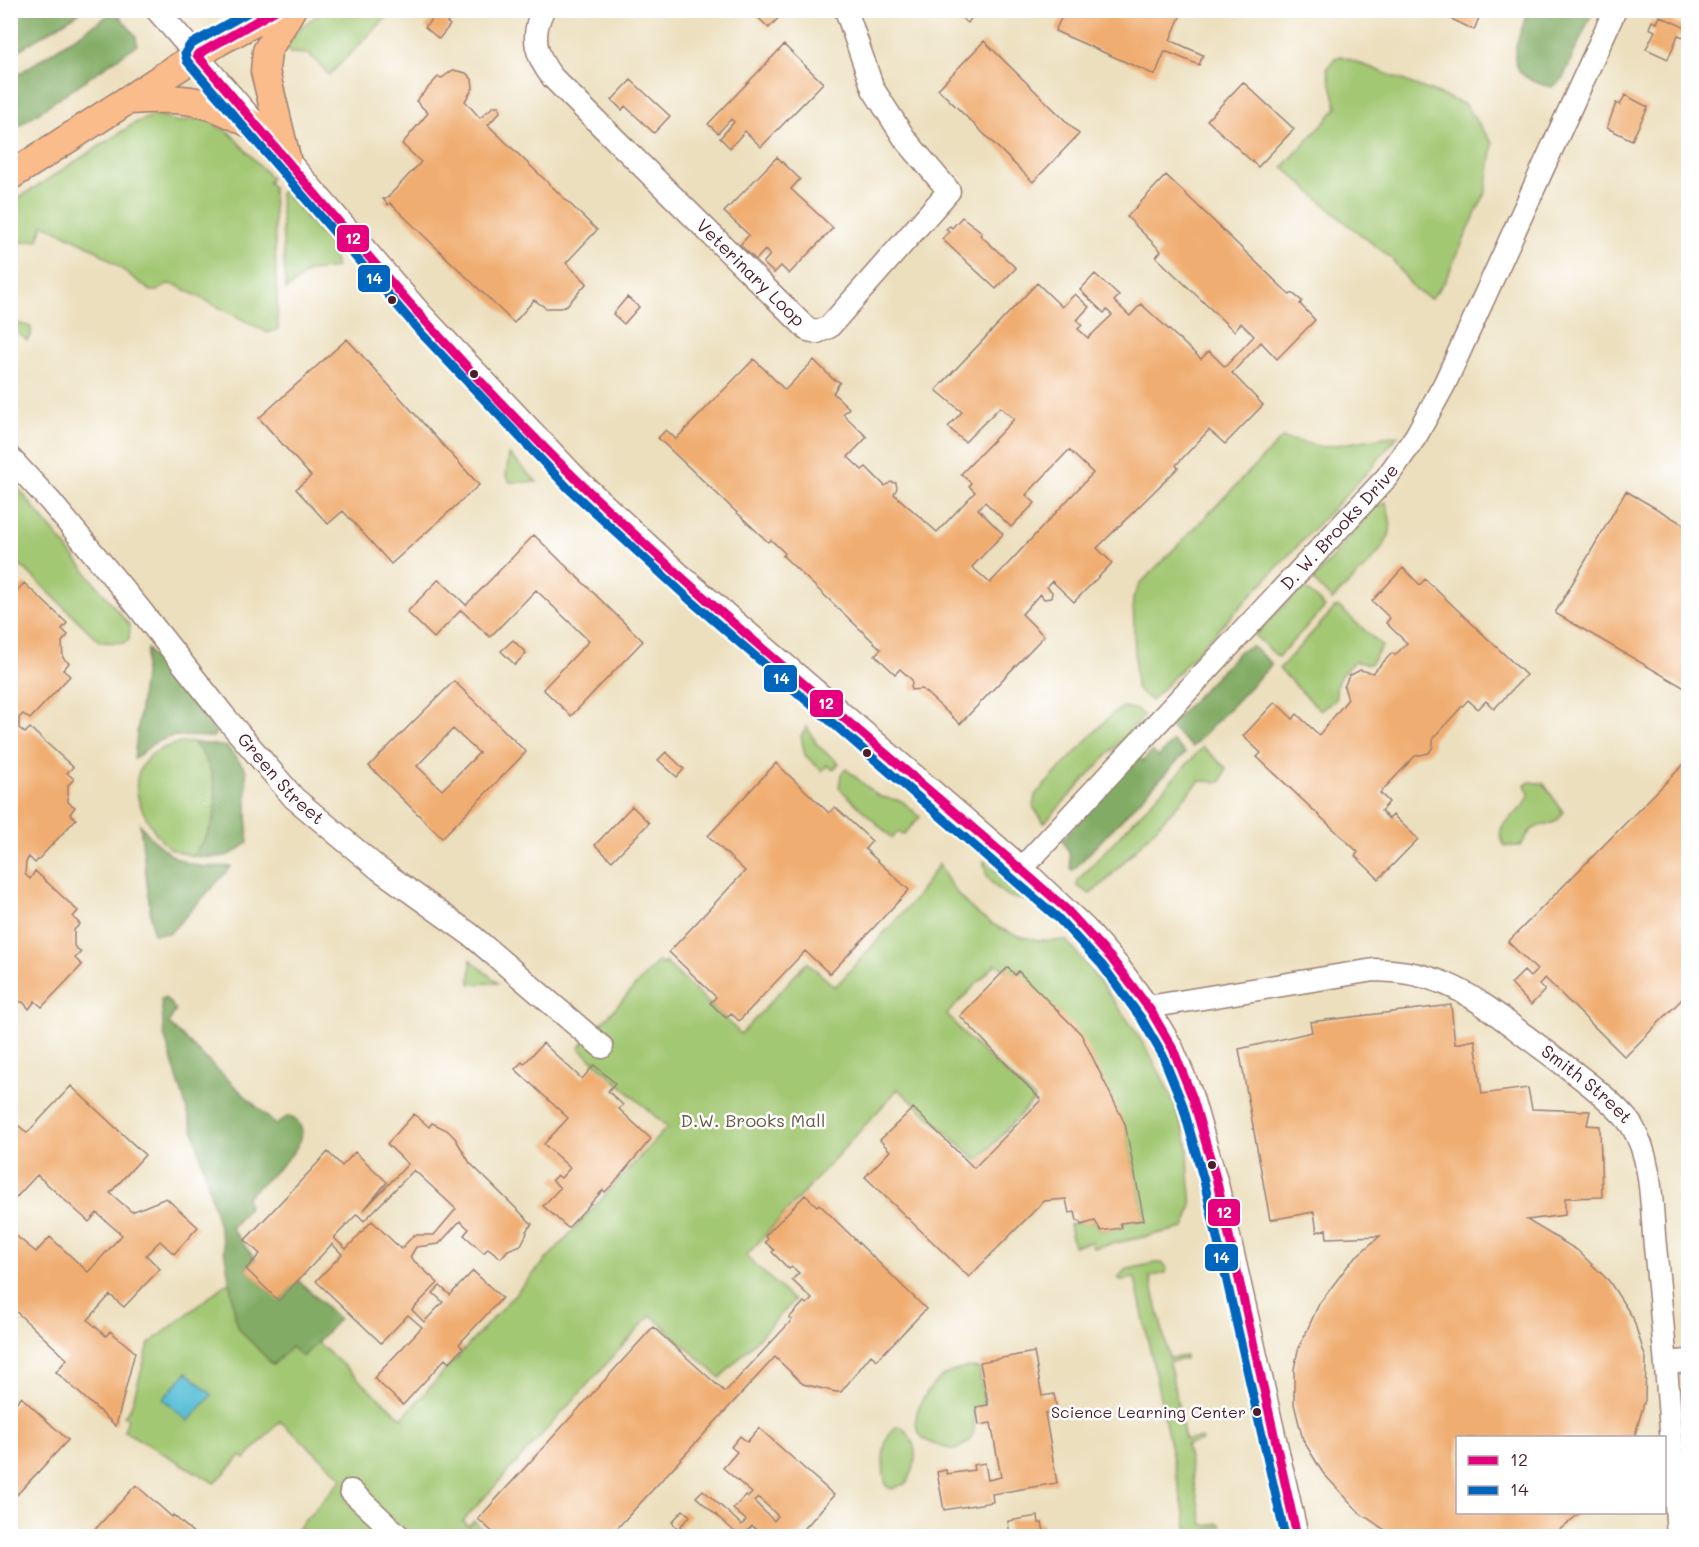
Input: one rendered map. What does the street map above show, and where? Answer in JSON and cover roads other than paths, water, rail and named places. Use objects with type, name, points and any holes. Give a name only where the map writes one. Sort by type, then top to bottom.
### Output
[{"type":"main road","points":[[10,177],[197,55],[277,10]]},
{"type":"main road","points":[[286,159],[265,70],[267,51],[291,10]]},
{"type":"main road","points":[[128,100],[165,98],[204,102],[228,110],[260,129]]},
{"type":"street","points":[[157,10],[421,314],[579,481],[685,579],[1022,868],[1085,928],[1148,1007],[1172,1048],[1190,1091],[1212,1167],[1297,1536]]},
{"type":"street","name":"Veterinary Loop","points":[[543,10],[538,23],[536,42],[543,65],[553,78],[808,330],[817,332],[829,327],[949,191],[911,146],[873,89],[846,10]]},
{"type":"street","name":"D. W. Brooks Drive","points":[[1022,868],[1364,502],[1399,461],[1416,436],[1445,383],[1615,10]]},
{"type":"street","name":"Green Street","points":[[10,458],[50,501],[225,717],[294,798],[379,868],[471,935],[602,1047]]},
{"type":"street","name":"Smith Street","points":[[1148,1007],[1374,970],[1398,971],[1462,990],[1616,1108],[1632,1126],[1646,1165],[1678,1362],[1678,1536]]},
{"type":"street","points":[[351,1491],[399,1536]]},
{"type":"water","points":[[187,1372],[212,1395],[188,1421],[163,1399]]},
{"type":"place","name":"Science Learning Center","points":[[1257,1412]]},
{"type":"park label","name":"D.W. Brooks Mall","points":[[753,1121]]}]
